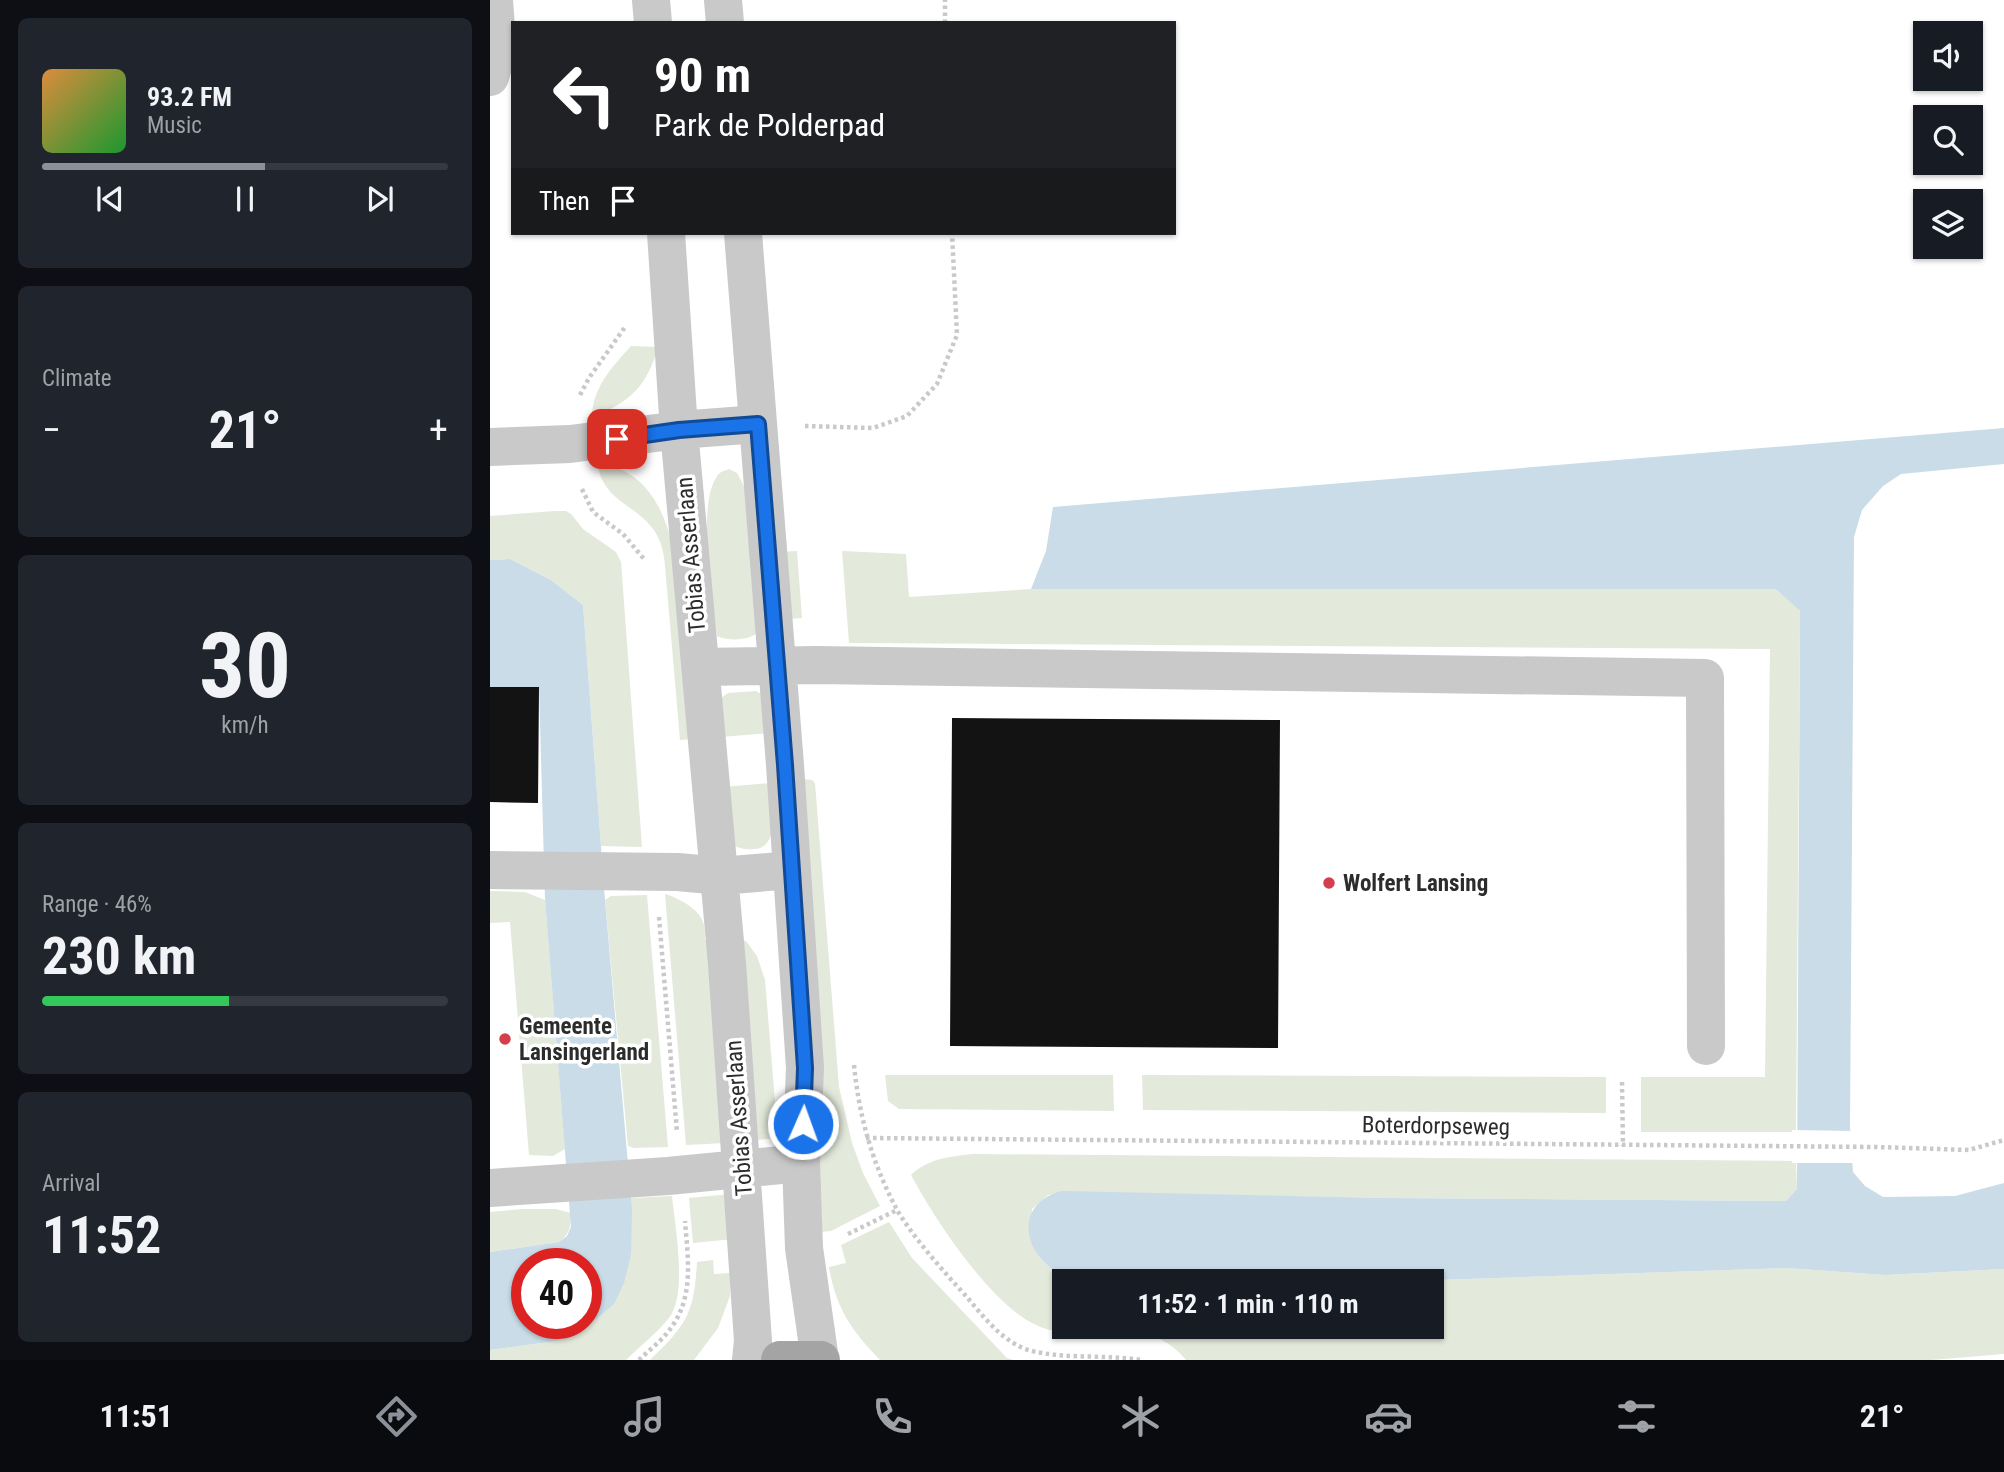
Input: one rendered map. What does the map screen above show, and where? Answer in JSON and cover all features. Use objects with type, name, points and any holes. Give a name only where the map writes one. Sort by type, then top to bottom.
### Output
[{"type":"main road","points":[[780,1360],[821,1360]]},
{"type":"street","points":[[490,77],[498,45],[494,0]]},
{"type":"street","points":[[652,0],[653,21]]},
{"type":"street","points":[[723,0],[725,21]]},
{"type":"street","name":"Tobias Asserlaan","points":[[666,235],[679,430],[720,876],[754,1341],[751,1360]]},
{"type":"street","points":[[743,235],[805,1068],[801,1163],[804,1248],[821,1360]]},
{"type":"street","points":[[490,447],[570,444],[679,430],[758,424]]},
{"type":"street","points":[[701,667],[1705,678],[1706,1045]]},
{"type":"street","points":[[490,870],[660,872],[720,876],[792,870]]},
{"type":"street","points":[[506,1188],[801,1163]]},
{"type":"path","points":[[945,0],[945,21]]},
{"type":"path","points":[[758,424],[873,428],[907,416],[937,384],[957,335],[952,235]]},
{"type":"path","name":"Tobias Asserlaan","points":[[629,319],[589,378],[575,407],[570,444],[578,481],[593,512],[623,534],[647,564]]},
{"type":"path","points":[[639,1360],[668,1332],[683,1308],[689,1286],[687,1250],[674,1175],[657,894],[660,872]]},
{"type":"path","points":[[1622,1082],[1623,1146]]},
{"type":"path","name":"Boterdorpseweg","points":[[1141,1360],[1043,1355],[1023,1348],[999,1334],[948,1277],[897,1210],[866,1138],[1969,1150],[2004,1140]]},
{"type":"shaded area","points":[[631,346],[658,347],[649,372],[627,399],[592,416],[600,387]]},
{"type":"shaded area","points":[[597,462],[627,472],[638,480],[656,501],[668,528],[672,543],[694,739],[680,740],[665,561],[660,542],[645,520],[605,486]]},
{"type":"shaded area","points":[[729,469],[737,473],[745,488],[757,633],[748,638],[737,639],[717,636],[708,554],[710,492],[718,474]]},
{"type":"shaded area","points":[[555,511],[571,514],[583,529],[616,552],[621,562],[642,847],[601,846],[583,605],[551,580],[510,559],[490,560],[490,516]]},
{"type":"shaded area","points":[[797,551],[802,618],[788,619],[782,552]]},
{"type":"shaded area","points":[[842,551],[906,554],[909,597],[1032,589],[1776,588],[1800,611],[1796,1132],[1641,1132],[1641,1077],[1765,1077],[1770,649],[849,643]]},
{"type":"shaded area","points":[[756,691],[761,694],[769,733],[720,737],[721,698],[728,693]]},
{"type":"shaded area","points":[[802,779],[815,783],[839,1087],[852,1143],[863,1173],[880,1206],[831,1231],[820,1232]]},
{"type":"shaded area","points":[[771,783],[773,822],[769,840],[755,849],[733,845],[724,787]]},
{"type":"shaded area","points":[[490,891],[525,892],[545,900],[565,1149],[553,1156],[529,1155],[510,922],[490,923]]},
{"type":"shaded area","points":[[665,894],[697,912],[704,924],[705,940],[710,940],[726,1143],[686,1145]]},
{"type":"shaded area","points":[[647,895],[668,1147],[634,1148],[628,1146],[605,900],[611,896]]},
{"type":"shaded area","points":[[742,940],[746,941],[757,956],[765,980],[778,1138],[756,1140]]},
{"type":"shaded area","points":[[885,1075],[1113,1075],[1114,1111],[899,1109],[888,1101]]},
{"type":"shaded area","points":[[1142,1075],[1606,1077],[1606,1113],[1143,1110]]},
{"type":"shaded area","points":[[973,1154],[1796,1161],[1797,1189],[1786,1201],[1062,1192],[1048,1195],[1032,1209],[1035,1249],[1039,1257],[1053,1269],[1052,1330],[1019,1315],[1001,1299],[965,1259],[934,1214],[911,1175],[925,1165],[948,1157]]},
{"type":"shaded area","points":[[731,1194],[734,1239],[693,1243],[689,1198]]},
{"type":"shaded area","points":[[672,1196],[679,1259],[678,1293],[675,1307],[664,1324],[626,1360],[490,1360],[490,1350],[561,1339],[602,1339],[602,1302],[631,1254],[631,1198]]},
{"type":"shaded area","points":[[556,1209],[571,1213],[570,1226],[568,1233],[559,1242],[490,1252],[490,1212]]},
{"type":"shaded area","points":[[889,1222],[912,1258],[1007,1358],[1013,1360],[880,1360],[870,1349],[846,1318],[836,1295],[829,1267],[846,1263],[841,1245]]},
{"type":"shaded area","points":[[713,1260],[714,1274],[730,1273],[730,1296],[718,1328],[694,1360],[650,1360],[673,1337],[686,1317],[694,1294],[697,1262]]},
{"type":"shaded area","points":[[1786,1268],[1885,1275],[2004,1269],[2004,1354],[1931,1360],[1186,1360],[1170,1345],[1158,1339],[1444,1339],[1444,1280]]},
{"type":"water","points":[[2004,428],[2004,464],[1901,474],[1883,486],[1862,510],[1854,537],[1850,1127],[1853,1172],[1865,1186],[1883,1197],[1955,1196],[2004,1183],[2004,1269],[1885,1275],[1786,1268],[1444,1280],[1444,1269],[1053,1269],[1046,1264],[1031,1241],[1030,1217],[1036,1206],[1047,1197],[1062,1191],[1386,1198],[1786,1201],[1797,1189],[1800,611],[1776,589],[1031,589],[1046,551],[1053,507]]},
{"type":"water","points":[[510,559],[551,580],[583,605],[632,1210],[631,1254],[624,1283],[614,1304],[602,1314],[602,1248],[518,1248],[559,1242],[567,1236],[571,1227],[545,900],[539,687],[490,687],[490,560]]},
{"type":"water","points":[[511,1249],[511,1339],[561,1339],[490,1350],[490,1252]]},
{"type":"pier","points":[[1792,1130],[1854,1131],[1856,1163],[1792,1163]]},
{"type":"building","points":[[490,687],[539,687],[538,803],[490,802]]},
{"type":"building","points":[[952,718],[1280,720],[1278,1048],[950,1046]]},
{"type":"place","name":"Wolfert Lansing","points":[[1329,883]]},
{"type":"place","name":"Gemeente Lansingerland","points":[[505,1039]]},
{"type":"route","points":[[617,439],[679,430],[758,424],[785,765],[805,1068],[803,1124]]}]
